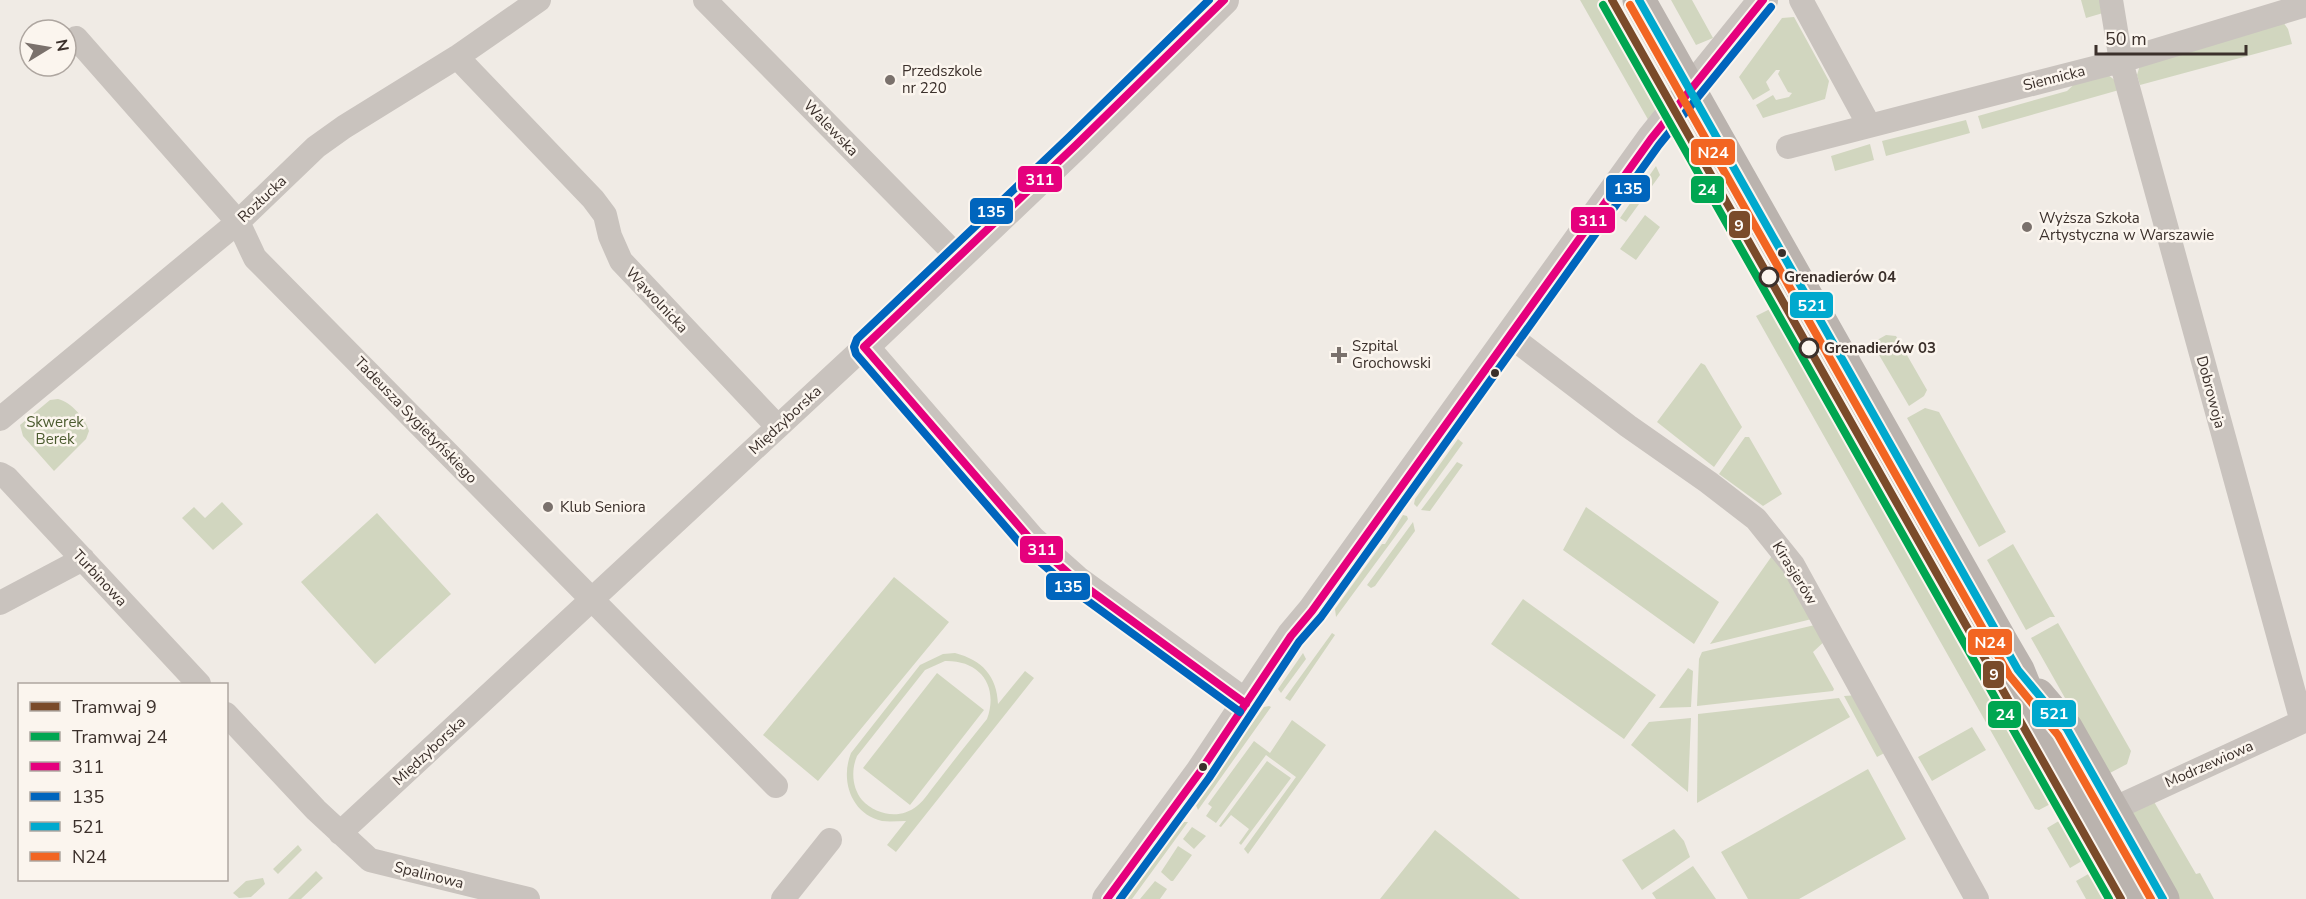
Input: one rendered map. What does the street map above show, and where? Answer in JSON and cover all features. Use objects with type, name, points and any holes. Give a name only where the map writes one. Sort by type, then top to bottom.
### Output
[{"type":"main road","points":[[1639,0],[2018,670],[2046,739],[2136,899]]},
{"type":"main road","points":[[2018,670],[2067,729],[2163,899]]},
{"type":"street","name":"Rozłucka","points":[[0,419],[238,222],[316,147],[457,57],[539,0]]},
{"type":"street","name":"Walewska","points":[[705,0],[958,257]]},
{"type":"street","name":"Międzyborska","points":[[340,833],[864,347],[1224,0]]},
{"type":"street","points":[[1107,899],[1200,772],[1291,636],[1652,140],[1763,0]]},
{"type":"street","points":[[1801,0],[1869,125]]},
{"type":"street","name":"Dobrowoja","points":[[2111,0],[2121,61],[2304,721]]},
{"type":"street","name":"Siennicka","points":[[1788,147],[2121,61],[2306,5]]},
{"type":"street","name":"Tadeusza Sygietyńskiego","points":[[78,40],[238,222],[255,258],[382,384],[591,600],[776,786]]},
{"type":"street","name":"Wąwolnicka","points":[[457,57],[593,199],[605,215],[610,236],[621,261],[777,426]]},
{"type":"street","name":"Kirasjerów","points":[[1510,336],[1628,426],[1724,494],[1756,519],[1778,545],[1798,575],[1977,899]]},
{"type":"street","points":[[864,347],[1031,540],[1076,580],[1246,704]]},
{"type":"street","name":"Turbinowa","points":[[0,474],[198,683]]},
{"type":"street","points":[[0,603],[83,559]]},
{"type":"street","points":[[228,716],[340,833]]},
{"type":"street","name":"Modrzewiowa","points":[[2112,809],[2304,721]]},
{"type":"street","name":"Spalinowa","points":[[340,833],[370,860],[528,899]]},
{"type":"street","points":[[783,899],[830,840]]},
{"type":"green space","points":[[1580,0],[1609,0],[1666,102],[1650,123]]},
{"type":"green space","points":[[1671,0],[1692,0],[1713,38],[1696,45]]},
{"type":"green space","points":[[2081,0],[2102,0],[2103,13],[2086,18]]},
{"type":"green space","points":[[1794,17],[1829,81],[1825,99],[1763,118],[1756,105],[1773,95],[1776,100],[1789,97],[1792,93],[1788,92],[1778,74],[1780,70],[1776,70],[1766,82],[1770,90],[1753,100],[1739,77],[1782,18]]},
{"type":"green space","points":[[2283,22],[2288,29],[2292,44],[2140,85],[2137,75],[2140,65]]},
{"type":"green space","points":[[2107,74],[2117,82],[2119,90],[1982,129],[1978,116],[2067,91],[2081,78]]},
{"type":"green space","points":[[1966,120],[1970,133],[1886,156],[1882,141]]},
{"type":"green space","points":[[1870,144],[1874,160],[1835,171],[1831,156]]},
{"type":"green space","points":[[1656,166],[1660,175],[1626,222],[1620,218]]},
{"type":"green space","points":[[1645,215],[1660,227],[1636,260],[1620,249]]},
{"type":"green space","points":[[1774,307],[1780,316],[1785,314],[2060,799],[2039,810],[2035,809],[1756,316]]},
{"type":"green space","points":[[1886,335],[1896,336],[1927,390],[1924,396],[1909,406],[1872,343]]},
{"type":"green space","points":[[1701,363],[1705,365],[1742,427],[1714,467],[1657,422]]},
{"type":"green space","name":"Skwerek Berek","points":[[58,399],[77,412],[85,421],[89,431],[86,439],[54,471],[23,436],[20,425],[50,400]]},
{"type":"green space","points":[[1925,408],[1939,412],[2006,532],[1979,547],[1907,418]]},
{"type":"green space","points":[[1745,437],[1749,437],[1782,494],[1763,506],[1719,474]]},
{"type":"green space","points":[[1458,439],[1463,443],[1417,507],[1414,504],[1415,499]]},
{"type":"green space","points":[[1457,462],[1463,465],[1430,511],[1421,510]]},
{"type":"green space","points":[[222,502],[243,524],[213,550],[182,518],[194,507],[205,518]]},
{"type":"green space","points":[[1586,507],[1719,602],[1694,644],[1563,550]]},
{"type":"green space","points":[[377,513],[451,594],[375,664],[301,582]]},
{"type":"green space","points":[[1403,515],[1408,519],[1336,617],[1335,609],[1382,544],[1385,544]]},
{"type":"green space","points":[[1413,522],[1415,531],[1375,586],[1371,588],[1367,585]]},
{"type":"green space","points":[[2013,544],[2055,617],[2050,617],[2026,630],[1987,560]]},
{"type":"green space","points":[[1774,553],[1816,618],[1710,644]]},
{"type":"green space","points":[[894,577],[949,622],[818,781],[763,735]]},
{"type":"green space","points":[[1523,599],[1656,695],[1624,739],[1491,644]]},
{"type":"green space","points":[[2058,623],[2131,751],[2127,764],[2108,774],[2031,638]]},
{"type":"green space","points":[[1819,624],[1827,639],[1813,652],[1834,689],[1833,691],[1697,706],[1699,659],[1702,652]]},
{"type":"green space","points":[[1332,633],[1335,635],[1290,701],[1285,698]]},
{"type":"green space","points":[[955,653],[980,665],[995,685],[998,704],[1025,671],[1034,678],[896,852],[887,845],[906,821],[882,821],[871,817],[856,804],[848,785],[848,763],[851,753],[920,665],[943,654]],"holes":[[[945,661],[968,665],[984,677],[990,696],[987,719],[917,806],[896,814],[874,809],[862,800],[854,784],[853,773],[857,756],[925,670]]]},
{"type":"green space","points":[[1303,653],[1306,659],[1281,693],[1278,689]]},
{"type":"green space","points":[[1688,668],[1693,671],[1691,707],[1659,708]]},
{"type":"green space","points":[[937,673],[984,710],[910,805],[863,768]]},
{"type":"green space","points":[[1859,695],[1890,750],[1877,757],[1844,696]]},
{"type":"green space","points":[[1839,698],[1850,717],[1697,803],[1698,714]]},
{"type":"green space","points":[[1264,707],[1271,707],[1198,810],[1195,803]]},
{"type":"green space","points":[[1691,718],[1688,792],[1631,745],[1649,722]]},
{"type":"green space","points":[[1292,720],[1326,745],[1248,854],[1244,849],[1296,777],[1266,755],[1216,823],[1206,816],[1212,807],[1208,804],[1254,741],[1270,753]]},
{"type":"green space","points":[[1972,727],[1986,750],[1932,781],[1918,757]]},
{"type":"green space","points":[[1267,761],[1291,778],[1241,845],[1239,843],[1249,829],[1231,815],[1221,827],[1219,826]]},
{"type":"green space","points":[[1868,769],[1906,839],[1799,899],[1748,899],[1721,852]]},
{"type":"green space","points":[[2153,800],[2196,874],[2200,873],[2214,899],[2177,899],[2129,814]]},
{"type":"green space","points":[[2069,815],[2092,855],[2070,868],[2047,828]]},
{"type":"green space","points":[[1182,822],[1188,822],[1132,899],[1124,899]]},
{"type":"green space","points":[[1192,827],[1206,836],[1194,849],[1183,839]]},
{"type":"green space","points":[[1674,829],[1684,841],[1690,857],[1642,890],[1622,860]]},
{"type":"green space","points":[[1435,830],[1520,899],[1380,899]]},
{"type":"green space","points":[[298,845],[302,850],[278,874],[273,869]]},
{"type":"green space","points":[[1178,846],[1192,855],[1171,881],[1161,872]]},
{"type":"green space","points":[[1693,866],[1716,899],[1656,899],[1652,893]]},
{"type":"green space","points":[[2099,868],[2116,899],[2086,899],[2076,881]]},
{"type":"green space","points":[[316,871],[323,878],[301,899],[288,899]]},
{"type":"green space","points":[[263,878],[265,884],[251,897],[239,898],[233,893],[246,881]]},
{"type":"green space","points":[[1155,881],[1167,889],[1160,899],[1140,899]]},
{"type":"tram line","name":"9","points":[[1612,0],[2121,899]]},
{"type":"tram line","name":"24","points":[[1603,5],[2109,899]]},
{"type":"transit line","name":"135","points":[[1209,0],[857,339],[854,347],[856,354],[1024,548],[1070,588],[1240,712]]},
{"type":"transit line","name":"311","points":[[1224,0],[864,347],[1031,540],[1076,580],[1246,704]]},
{"type":"transit line","name":"521","points":[[1639,0],[2018,670],[2067,729],[2163,899]]},
{"type":"transit line","name":"311","points":[[1107,899],[1200,772],[1291,636],[1312,611],[1651,139],[1763,0]]},
{"type":"transit line","name":"N24","points":[[1630,5],[2009,675],[2058,735],[2151,899]]},
{"type":"transit line","name":"135","points":[[1120,899],[1209,778],[1299,642],[1321,617],[1659,145],[1771,7]]},
{"type":"place","name":"Przedszkole nr 220","points":[[890,80]]},
{"type":"place","name":"Wyższa Szkoła Artystyczna w Warszawie","points":[[2027,227]]},
{"type":"place","name":"Grenadierów 04","points":[[1769,277]]},
{"type":"place","name":"Grenadierów 03","points":[[1809,348]]},
{"type":"place","name":"Szpital Grochowski","points":[[1339,355]]},
{"type":"place","name":"Klub Seniora","points":[[548,507]]}]
